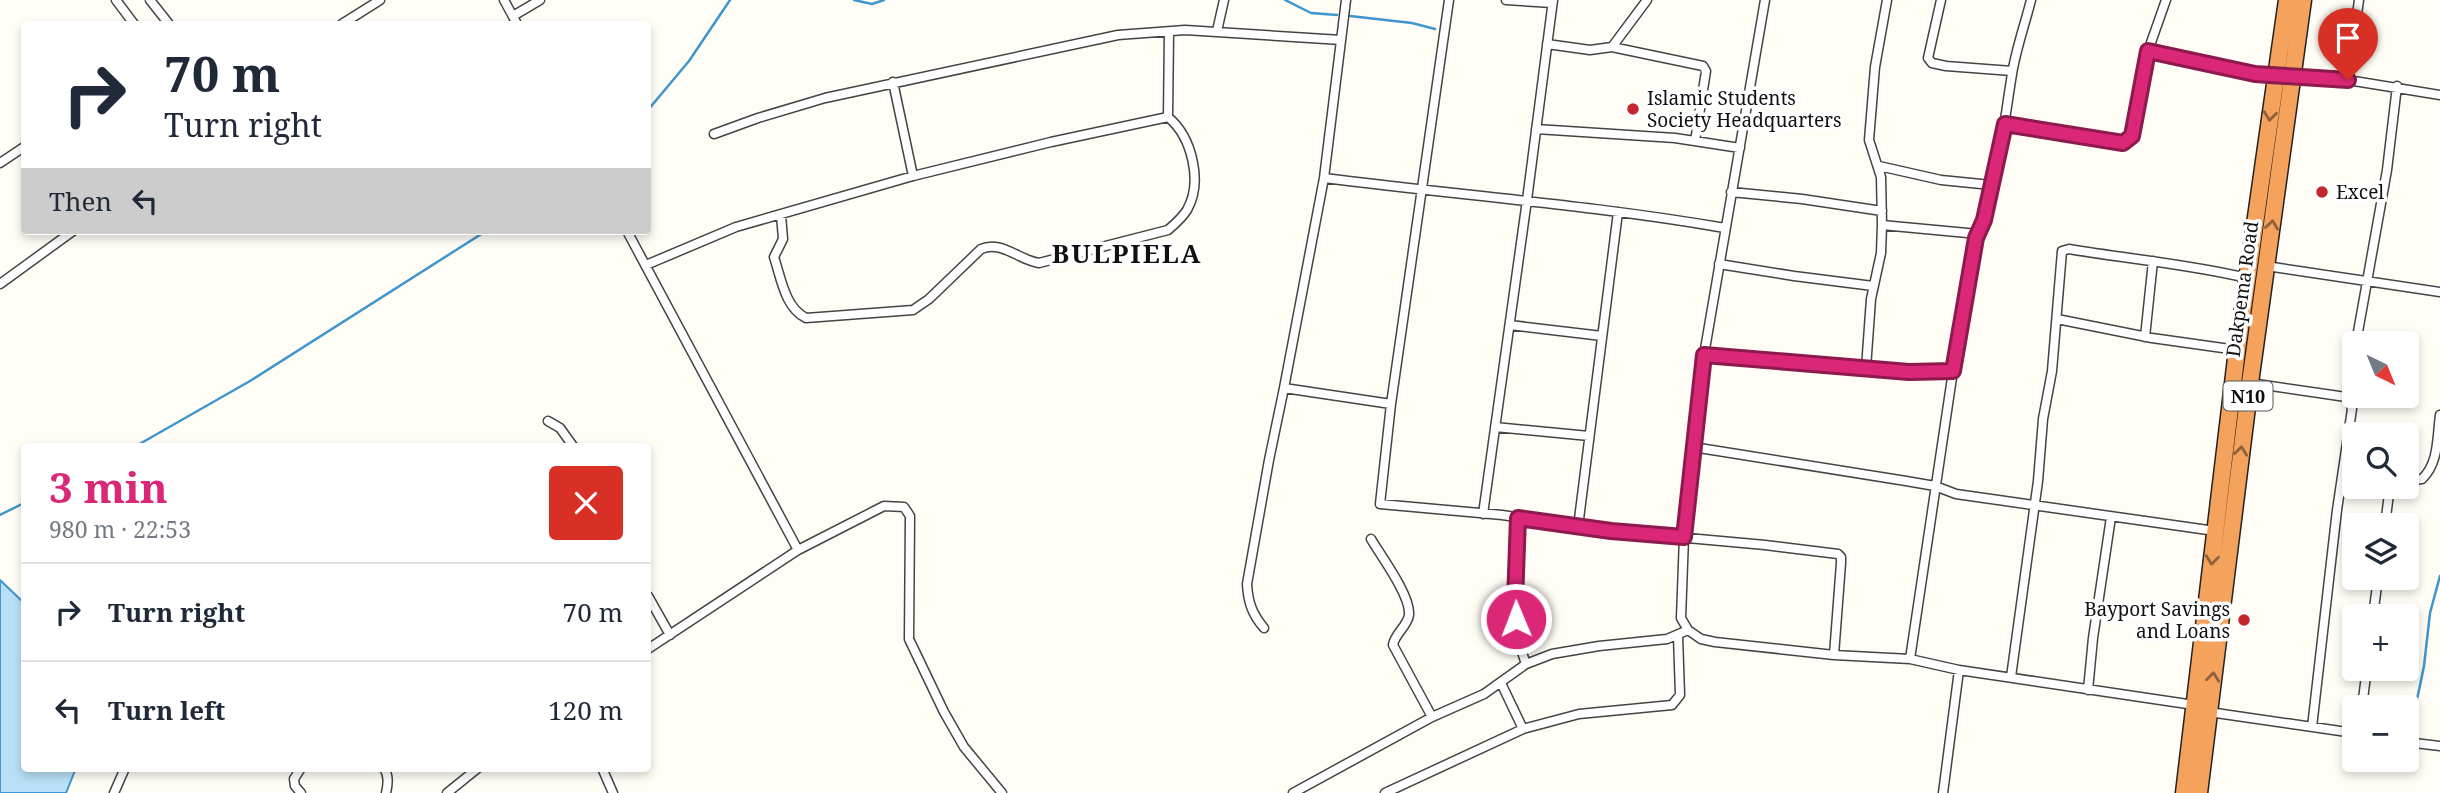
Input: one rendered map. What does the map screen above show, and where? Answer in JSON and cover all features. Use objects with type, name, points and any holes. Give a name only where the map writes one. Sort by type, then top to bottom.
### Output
[{"type":"highway","name":"Dakpema Road","points":[[2184,793],[2202,709],[2266,266],[2287,0]]},
{"type":"highway","name":"Dakpema Road","points":[[2199,793],[2202,709],[2215,531],[2237,351],[2283,76],[2303,0]]},
{"type":"street","points":[[116,0],[132,21]]},
{"type":"street","points":[[150,0],[167,21]]},
{"type":"street","points":[[347,21],[380,0]]},
{"type":"street","points":[[504,0],[515,20],[540,0]]},
{"type":"street","points":[[1217,31],[1224,0]]},
{"type":"street","points":[[1264,628],[1248,600],[1247,584],[1324,178],[1346,0]]},
{"type":"street","points":[[1449,0],[1391,404],[1380,504],[1838,554],[1841,563],[1834,655]]},
{"type":"street","points":[[1483,514],[1552,1],[1506,0]]},
{"type":"street","points":[[1612,47],[1647,0]]},
{"type":"street","points":[[1765,0],[1704,355],[1684,537],[1680,603],[1681,618],[1688,630],[1700,639],[1715,642],[1834,655],[1910,659],[1959,670],[2342,731]]},
{"type":"street","points":[[1866,368],[1873,286],[1881,253],[1882,225],[1879,166],[1869,140],[1875,67],[1887,0]]},
{"type":"street","points":[[1941,0],[1928,58],[1931,62],[1946,66],[2012,71]]},
{"type":"street","points":[[1910,659],[1953,371],[1978,234],[1984,220],[2005,124],[2012,71],[2031,0]]},
{"type":"street","points":[[2005,124],[2123,143],[2127,141],[2132,136],[2148,51],[2166,0]]},
{"type":"street","points":[[2348,80],[2359,0]]},
{"type":"street","points":[[714,134],[825,98],[1118,35],[1217,31],[1341,40]]},
{"type":"street","points":[[781,215],[783,239],[774,257],[791,306],[806,318],[913,310],[929,299],[981,249],[989,245],[1008,250],[1027,261],[1039,263],[1168,230],[1180,220],[1189,207],[1194,165],[1180,128],[1168,117],[1169,32]]},
{"type":"street","points":[[1547,44],[1590,50],[1612,47],[1703,66],[1706,71],[1695,141]]},
{"type":"street","points":[[2148,51],[2225,69],[2348,80],[2440,95]]},
{"type":"street","points":[[893,82],[913,176]]},
{"type":"street","points":[[2358,331],[2385,181],[2397,86]]},
{"type":"street","points":[[646,265],[736,227],[913,176],[1168,117]]},
{"type":"street","points":[[1536,129],[1695,141],[1740,148]]},
{"type":"street","points":[[0,163],[21,149]]},
{"type":"street","points":[[1879,166],[1941,180],[1991,185]]},
{"type":"street","points":[[1324,178],[1422,191],[1527,200],[1725,228]]},
{"type":"street","points":[[1731,192],[1882,211]]},
{"type":"street","points":[[1578,527],[1618,212]]},
{"type":"street","points":[[1882,225],[1978,234]]},
{"type":"street","points":[[0,284],[67,235]]},
{"type":"street","points":[[629,235],[798,551]]},
{"type":"street","points":[[2011,677],[2057,319],[2062,251],[2069,249],[2153,261],[2248,278]]},
{"type":"street","points":[[2145,337],[2153,261]]},
{"type":"street","points":[[1719,264],[1873,286]]},
{"type":"street","points":[[2266,266],[2440,292]]},
{"type":"street","points":[[2057,319],[2145,337],[2237,351]]},
{"type":"street","points":[[1510,325],[1602,336]]},
{"type":"street","points":[[1704,355],[1909,372],[1953,371]]},
{"type":"street","points":[[2250,383],[2346,397],[2352,409],[2351,422]]},
{"type":"street","points":[[1284,388],[1391,404]]},
{"type":"street","points":[[2419,480],[2434,461],[2440,415]]},
{"type":"street","points":[[548,421],[560,428],[571,443]]},
{"type":"street","points":[[1495,427],[1590,436]]},
{"type":"street","points":[[1693,447],[1935,486],[1956,494],[2215,531]]},
{"type":"street","points":[[2312,727],[2337,510],[2342,495]]},
{"type":"street","points":[[651,647],[798,551],[884,506],[904,507],[910,516],[909,639],[964,747],[1002,793]]},
{"type":"street","points":[[2088,690],[2111,517]]},
{"type":"street","points":[[1518,518],[1515,601],[1517,636],[1526,664]]},
{"type":"street","points":[[1371,539],[1407,601],[1409,614],[1406,624],[1394,639],[1393,645],[1432,716]]},
{"type":"street","points":[[651,601],[670,635]]},
{"type":"street","points":[[1293,793],[1432,716],[1484,694],[1526,664],[1552,654],[1667,639],[1688,630]]},
{"type":"street","points":[[1385,793],[1523,729],[1580,714],[1675,703],[1680,695],[1678,636]]},
{"type":"street","points":[[1943,793],[1959,670]]},
{"type":"street","points":[[1501,683],[1523,729]]},
{"type":"street","points":[[2419,744],[2440,746]]},
{"type":"street","points":[[114,793],[123,772]]},
{"type":"street","points":[[298,772],[294,779],[295,786],[301,793]]},
{"type":"street","points":[[386,772],[386,793]]},
{"type":"street","points":[[447,793],[473,772]]},
{"type":"street","points":[[605,772],[613,793]]},
{"type":"water","points":[[0,580],[21,600],[21,772],[74,772],[66,793],[0,793]]},
{"type":"waterway","points":[[651,106],[689,61],[730,0]]},
{"type":"waterway","points":[[854,0],[872,4],[884,0]]},
{"type":"waterway","points":[[1285,0],[1311,13],[1337,15]]},
{"type":"waterway","points":[[1350,16],[1412,23],[1435,29]]},
{"type":"waterway","points":[[141,443],[250,381],[480,235]]},
{"type":"waterway","points":[[0,515],[21,504]]},
{"type":"waterway","points":[[2418,695],[2430,613],[2440,576]]},
{"type":"place","name":"Islamic Students Society Headquarters","points":[[1633,109]]},
{"type":"place","name":"Excel","points":[[2322,192]]},
{"type":"place","name":"Bayport Savings and Loans","points":[[2244,620]]},
{"type":"district","name":"BULPIELA","points":[[1127,253]]},
{"type":"route","points":[[1516,619],[1518,518],[1611,531],[1684,537],[1704,355],[1909,372],[1953,371],[1976,238],[1984,220],[2005,124],[2123,143],[2131,139],[2148,51],[2255,74],[2348,80]]}]
